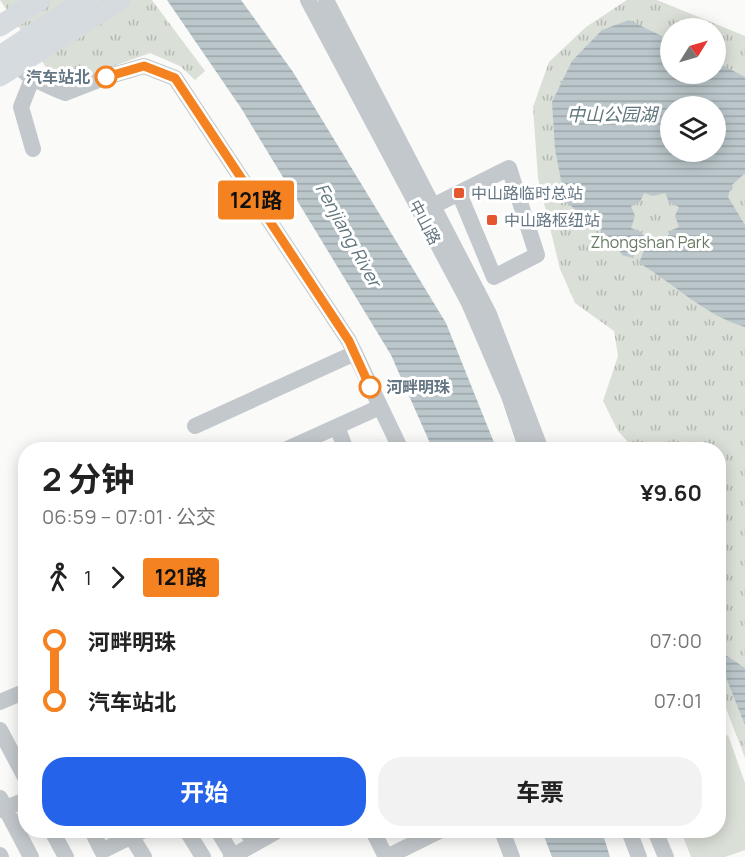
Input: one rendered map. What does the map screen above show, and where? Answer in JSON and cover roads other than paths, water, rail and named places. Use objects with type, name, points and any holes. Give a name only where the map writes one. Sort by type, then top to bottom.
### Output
[{"type":"main road","points":[[0,26],[62,0]]},
{"type":"main road","points":[[9,61],[41,10],[85,0]]},
{"type":"main road","points":[[9,61],[41,51],[120,0]]},
{"type":"street","name":"中山路","points":[[308,0],[426,210],[489,315],[538,442]]},
{"type":"street","name":"中山路","points":[[326,0],[469,303],[509,396],[524,442]]},
{"type":"street","points":[[9,61],[33,149]]},
{"type":"street","points":[[9,61],[65,93],[106,77],[144,66],[175,78],[349,341],[396,442]]},
{"type":"street","points":[[426,210],[509,168],[537,255],[494,277],[459,194]]},
{"type":"street","points":[[195,426],[355,353]]},
{"type":"street","points":[[303,442],[380,407]]},
{"type":"street","points":[[337,427],[343,442]]},
{"type":"street","points":[[0,702],[18,696]]},
{"type":"street","points":[[0,730],[18,764]]},
{"type":"street","points":[[18,802],[2,806],[18,834]]},
{"type":"street","points":[[20,838],[31,857]]},
{"type":"street","points":[[56,838],[66,857]]},
{"type":"street","points":[[93,838],[96,854],[123,838]]},
{"type":"street","points":[[132,838],[144,857]]},
{"type":"street","points":[[191,838],[203,857]]},
{"type":"street","points":[[222,838],[232,857],[250,838]]},
{"type":"street","points":[[377,838],[387,857],[425,838]]},
{"type":"street","points":[[505,838],[512,857]]},
{"type":"street","points":[[631,838],[639,857]]},
{"type":"street","points":[[658,838],[666,857]]},
{"type":"water","name":"Fenjiang River","points":[[167,0],[241,0],[293,72],[446,323],[494,442],[429,442],[391,355],[241,108]]},
{"type":"water","name":"中山公园湖","points":[[629,20],[660,35],[660,84],[726,84],[726,67],[745,77],[745,173],[731,186],[728,197],[745,225],[745,327],[716,315],[639,263],[648,240],[655,237],[666,241],[670,231],[679,227],[675,216],[679,207],[669,202],[665,193],[653,196],[644,193],[640,202],[631,206],[635,216],[631,228],[641,232],[644,236],[633,258],[622,255],[616,243],[565,201],[555,149],[552,102],[572,61],[602,30]]},
{"type":"water","points":[[726,655],[745,668],[745,725],[726,678]]},
{"type":"water","points":[[545,838],[604,838],[610,857],[552,857]]},
{"type":"place","name":"汽车站北","points":[[106,77]]},
{"type":"place","name":"中山路临时总站","points":[[459,193]]},
{"type":"place","name":"中山路枢纽站","points":[[492,220]]},
{"type":"place","name":"河畔明珠","points":[[370,387]]},
{"type":"park label","name":"Zhongshan Park","points":[[650,242]]}]
